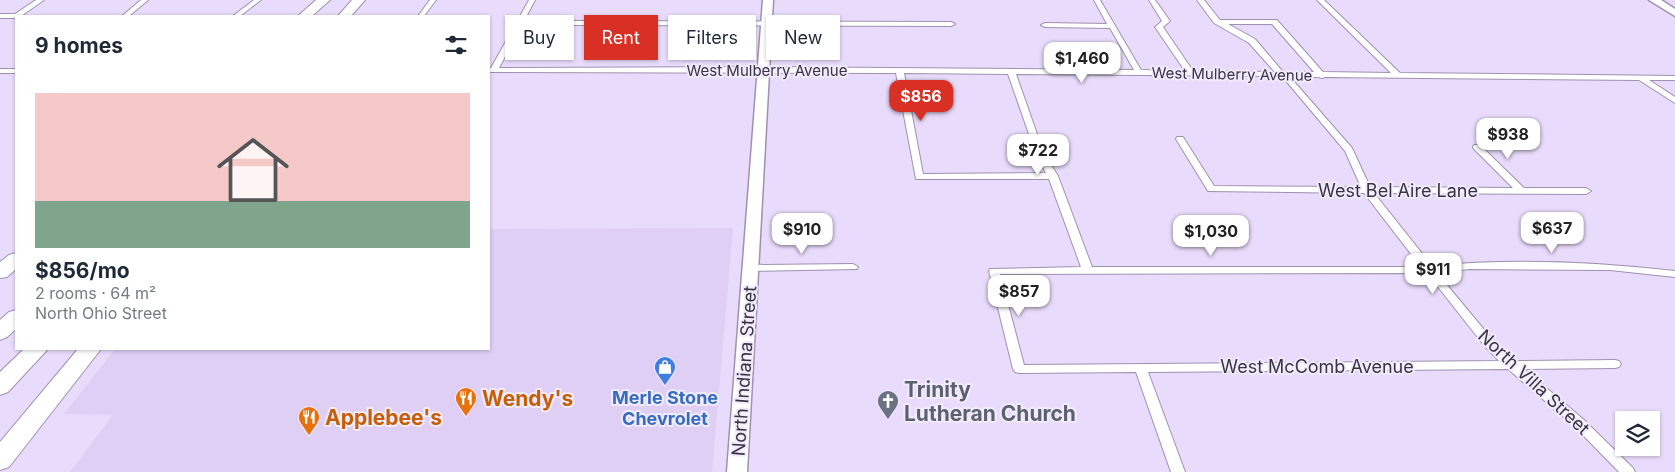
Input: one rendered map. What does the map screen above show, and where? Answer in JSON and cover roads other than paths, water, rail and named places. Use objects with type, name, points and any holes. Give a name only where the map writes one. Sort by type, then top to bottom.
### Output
[{"type":"highway","points":[[305,15],[324,0]]},
{"type":"highway","points":[[317,15],[332,0]]},
{"type":"highway","points":[[346,15],[359,0]]},
{"type":"highway","points":[[0,272],[15,260]]},
{"type":"highway","points":[[0,332],[15,318]]},
{"type":"highway","points":[[0,386],[36,350]]},
{"type":"highway","points":[[0,460],[89,350]]},
{"type":"street","points":[[18,15],[41,0]]},
{"type":"street","points":[[126,15],[144,0]]},
{"type":"street","points":[[237,15],[258,0]]},
{"type":"street","points":[[422,15],[434,0]]},
{"type":"street","points":[[491,70],[532,0]]},
{"type":"street","name":"North Indiana Street","points":[[767,15],[768,0]]},
{"type":"street","points":[[1097,0],[1139,73]]},
{"type":"street","points":[[1152,0],[1166,21],[1159,27],[1190,74]]},
{"type":"street","points":[[1200,0],[1219,22],[1274,22],[1322,76]]},
{"type":"street","points":[[1320,0],[1399,76]]},
{"type":"street","points":[[1654,0],[1675,12]]},
{"type":"street","points":[[0,16],[15,16]]},
{"type":"street","name":"North Villa Street","points":[[1219,22],[1252,40],[1282,75],[1290,80],[1349,150],[1367,190],[1474,327],[1511,365],[1579,422],[1628,472]]},
{"type":"street","points":[[574,23],[766,23]]},
{"type":"street","name":"North Indiana Street","points":[[737,472],[766,23]]},
{"type":"street","points":[[840,23],[951,24]]},
{"type":"street","points":[[1045,26],[1112,26]]},
{"type":"street","name":"West Mulberry Avenue","points":[[491,70],[763,69],[1675,78]]},
{"type":"street","points":[[0,71],[15,71]]},
{"type":"street","points":[[900,71],[919,177],[1052,176]]},
{"type":"street","points":[[1011,72],[1040,154],[1052,176],[1088,270],[1428,270],[1469,266],[1610,268],[1675,274]]},
{"type":"street","points":[[1641,78],[1675,102]]},
{"type":"street","name":"West Bel Aire Lane","points":[[1180,139],[1211,189],[1586,191]]},
{"type":"street","points":[[1477,147],[1522,191]]},
{"type":"street","points":[[750,268],[853,267]]},
{"type":"street","name":"West McComb Avenue","points":[[1088,270],[994,271],[1019,369],[1615,364]]},
{"type":"street","points":[[1140,367],[1178,472]]},
{"type":"place","name":"Merle Stone Chevrolet","points":[[665,386]]},
{"type":"place","name":"Wendy's","points":[[466,417]]},
{"type":"place","name":"Trinity Lutheran Church","points":[[888,420]]},
{"type":"place","name":"Applebee's","points":[[309,436]]}]
